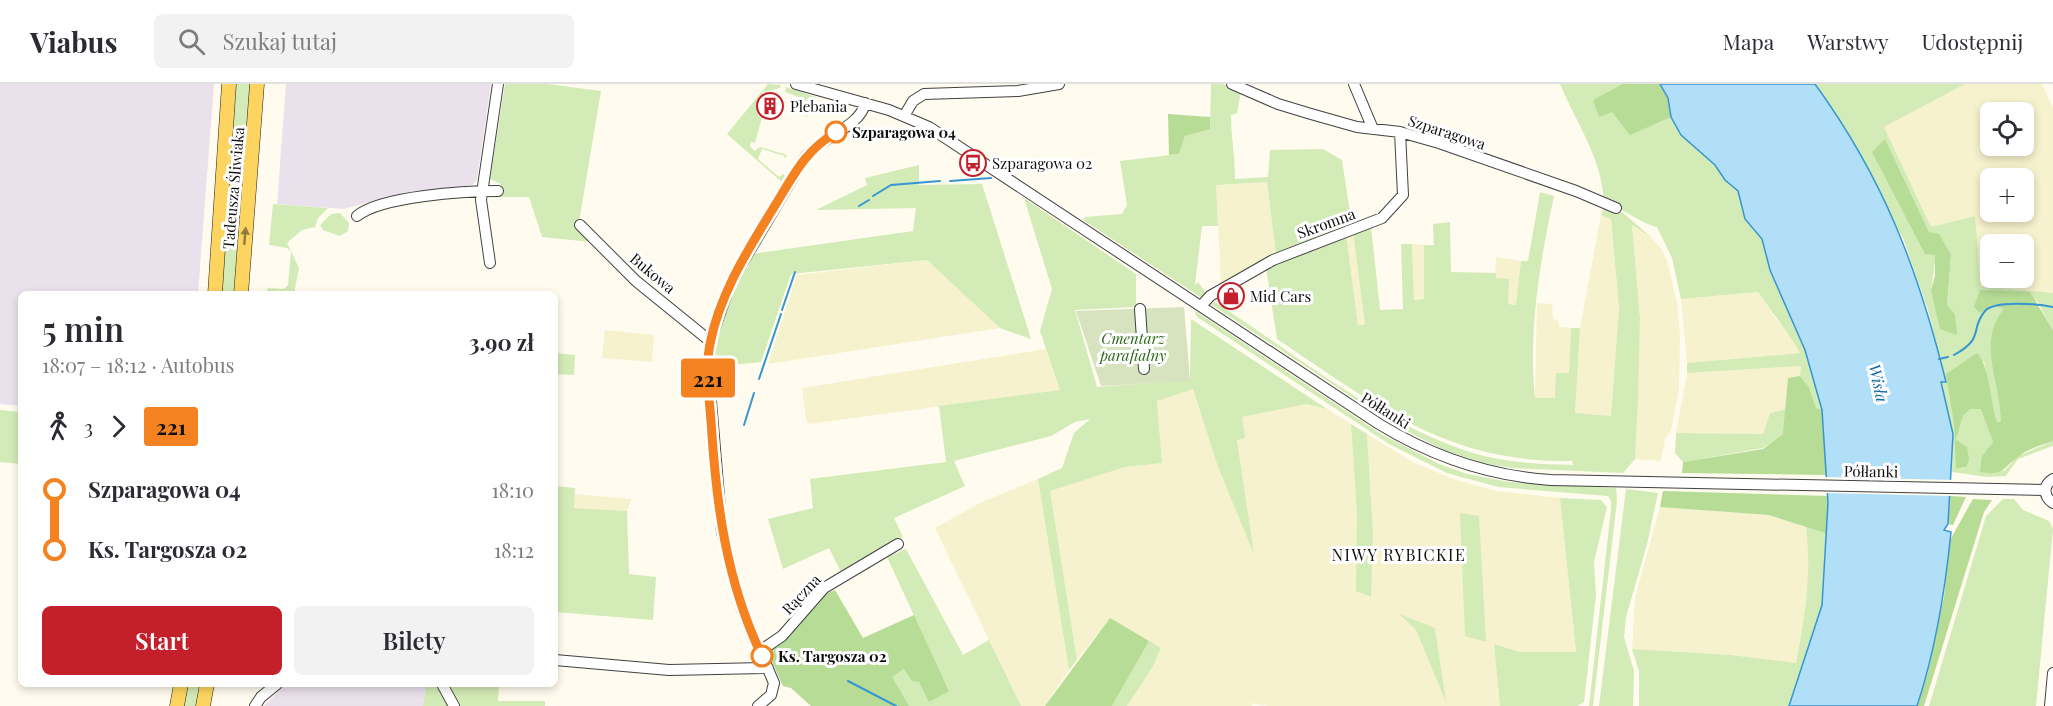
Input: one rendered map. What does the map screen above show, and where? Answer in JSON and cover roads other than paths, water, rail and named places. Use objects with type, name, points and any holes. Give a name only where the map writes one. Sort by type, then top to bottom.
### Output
[{"type":"main road","name":"Tadeusza Śliwiaka","points":[[214,291],[229,84]]},
{"type":"main road","name":"Tadeusza Śliwiaka","points":[[241,291],[257,84]]},
{"type":"main road","points":[[177,706],[180,687]]},
{"type":"main road","points":[[204,706],[207,687]]},
{"type":"street","points":[[490,263],[481,212],[498,84]]},
{"type":"street","name":"Półłanki","points":[[796,84],[904,116],[948,139],[1379,424],[1447,459],[1487,471],[1527,478],[2045,490]]},
{"type":"street","points":[[904,116],[913,101],[924,94],[1005,92],[1059,84]]},
{"type":"street","name":"Szparagowa","points":[[1232,84],[1278,104],[1357,127],[1400,132],[1576,191],[1616,208]]},
{"type":"street","points":[[1354,84],[1373,129]]},
{"type":"street","points":[[758,706],[774,691],[773,680],[742,609],[722,532],[708,378],[710,341],[731,282],[804,159],[817,144],[861,116],[864,103]]},
{"type":"street","name":"Skromna","points":[[1201,306],[1210,296],[1273,260],[1366,225],[1391,211],[1403,195],[1400,132]]},
{"type":"street","points":[[357,216],[364,210],[410,200],[498,191]]},
{"type":"street","name":"Bukowa","points":[[580,225],[636,281],[710,341]]},
{"type":"street","points":[[1140,309],[1144,369]]},
{"type":"street","points":[[2053,479],[2045,490],[2046,497],[2053,502]]},
{"type":"street","name":"Rączna","points":[[760,651],[782,636],[824,588],[898,544]]},
{"type":"street","points":[[558,660],[669,670],[768,668]]},
{"type":"street","points":[[2050,706],[2053,673]]},
{"type":"street","points":[[255,706],[261,697],[273,687]]},
{"type":"street","points":[[444,687],[454,706]]},
{"type":"water","name":"Wisła","points":[[1660,84],[1815,84],[1861,155],[1896,226],[1935,341],[1946,382],[1941,382],[1953,434],[1948,524],[1944,530],[1951,532],[1946,576],[1935,642],[1917,706],[1789,706],[1822,605],[1828,503],[1822,410],[1805,350],[1770,270],[1762,239],[1745,219],[1738,191],[1725,180],[1715,165],[1681,135],[1671,117],[1668,98]]},
{"type":"waterway","points":[[950,181],[991,178]]},
{"type":"waterway","points":[[873,196],[891,185],[940,181]]},
{"type":"waterway","points":[[859,206],[869,200]]},
{"type":"waterway","points":[[782,310],[795,272]]},
{"type":"waterway","points":[[1954,355],[1964,349],[1974,338],[1980,318],[1990,308],[2007,304],[2053,307]]},
{"type":"waterway","points":[[759,379],[781,314]]},
{"type":"waterway","points":[[1939,359],[1948,357]]},
{"type":"waterway","points":[[744,425],[754,393]]},
{"type":"waterway","points":[[848,681],[896,706]]},
{"type":"place","name":"Plebania","points":[[770,106]]},
{"type":"place","name":"Szparagowa 04","points":[[836,132]]},
{"type":"place","name":"Szparagowa 02","points":[[973,163]]},
{"type":"place","name":"Mid Cars","points":[[1231,296]]},
{"type":"place","name":"Ks. Targosza 02","points":[[762,656]]},
{"type":"district","name":"NIWY RYBICKIE","points":[[1399,554]]},
{"type":"park label","name":"Cmentarz parafialny","points":[[1133,346]]}]
